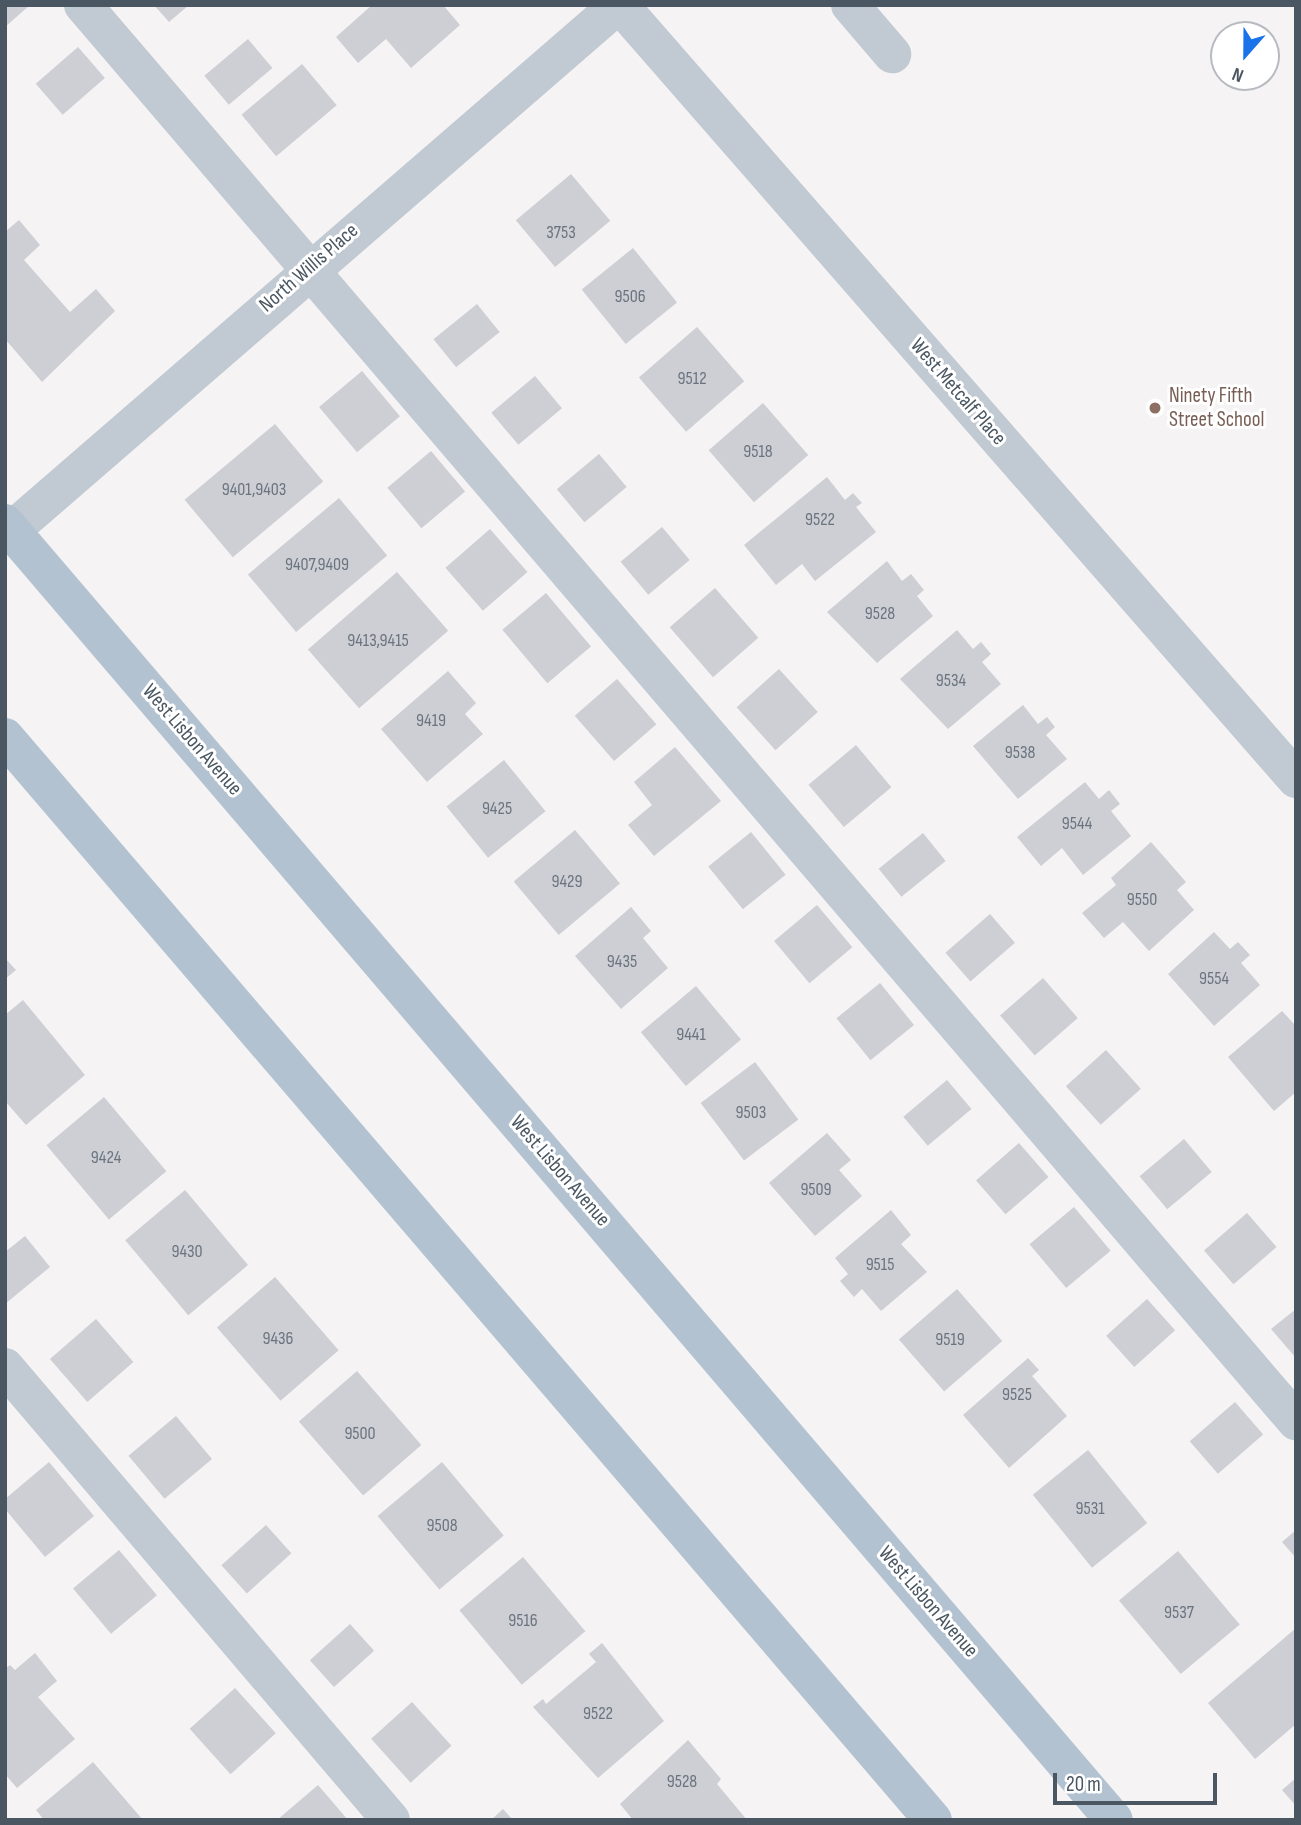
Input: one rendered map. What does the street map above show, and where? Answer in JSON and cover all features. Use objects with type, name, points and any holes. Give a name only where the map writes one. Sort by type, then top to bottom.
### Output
[{"type":"main road","name":"West Lisbon Avenue","points":[[7,530],[1114,1820]]},
{"type":"main road","points":[[5,737],[933,1820]]},
{"type":"street","points":[[83,5],[306,270],[1296,1421]]},
{"type":"street","name":"North Willis Place","points":[[7,530],[306,270],[619,5]]},
{"type":"street","name":"West Metcalf Place","points":[[619,5],[1296,779]]},
{"type":"street","points":[[850,5],[892,54]]},
{"type":"street","points":[[5,1367],[391,1820]]},
{"type":"building","points":[[5,5],[30,5],[5,27]]},
{"type":"building","points":[[154,5],[189,5],[169,22]]},
{"type":"building","points":[[372,5],[443,5],[460,25],[411,68],[386,39],[358,63],[336,37]]},
{"type":"building","points":[[248,39],[272,68],[229,105],[204,76]]},
{"type":"building","points":[[78,47],[105,78],[63,115],[36,84]]},
{"type":"building","points":[[302,64],[337,105],[276,156],[241,115]]},
{"type":"building","points":[[571,174],[610,221],[555,267],[516,220]]},
{"type":"building","points":[[19,220],[40,245],[24,260],[70,312],[96,289],[115,311],[42,382],[5,339],[5,232]]},
{"type":"building","points":[[633,248],[677,302],[626,344],[582,290]]},
{"type":"building","points":[[477,304],[500,332],[456,367],[433,339]]},
{"type":"building","points":[[697,327],[744,381],[686,432],[639,378]]},
{"type":"building","points":[[362,371],[400,416],[357,452],[319,407]]},
{"type":"building","points":[[535,376],[562,408],[518,445],[491,413]]},
{"type":"building","points":[[763,403],[808,455],[754,502],[709,450]]},
{"type":"building","points":[[275,424],[323,481],[233,557],[185,500]]},
{"type":"building","points":[[431,451],[465,492],[421,528],[387,488]]},
{"type":"building","points":[[599,454],[627,487],[585,522],[557,489]]},
{"type":"building","points":[[827,477],[845,500],[853,493],[862,503],[856,507],[876,532],[815,581],[802,564],[776,585],[744,545]]},
{"type":"building","points":[[339,498],[387,555],[296,632],[248,574]]},
{"type":"building","points":[[662,527],[690,560],[648,595],[621,562]]},
{"type":"building","points":[[490,529],[527,572],[483,611],[445,568]]},
{"type":"building","points":[[887,561],[902,581],[911,574],[924,590],[917,596],[933,616],[877,663],[827,612]]},
{"type":"building","points":[[397,572],[448,631],[359,708],[308,649]]},
{"type":"building","points":[[715,588],[758,638],[713,677],[670,627]]},
{"type":"building","points":[[546,593],[591,647],[547,683],[502,630]]},
{"type":"building","points":[[957,630],[973,649],[981,642],[991,654],[982,662],[1001,684],[948,729],[900,679]]},
{"type":"building","points":[[779,669],[818,712],[775,750],[737,707]]},
{"type":"building","points":[[448,671],[476,703],[465,714],[483,734],[427,782],[381,729]]},
{"type":"building","points":[[617,679],[656,724],[614,761],[575,716]]},
{"type":"building","points":[[1023,705],[1038,724],[1047,717],[1055,727],[1046,735],[1067,759],[1018,799],[973,746]]},
{"type":"building","points":[[856,745],[891,787],[844,827],[809,785]]},
{"type":"building","points":[[675,747],[721,801],[654,856],[628,825],[652,805],[634,782]]},
{"type":"building","points":[[504,760],[546,811],[488,858],[446,807]]},
{"type":"building","points":[[1085,782],[1099,799],[1109,790],[1120,804],[1111,811],[1131,836],[1083,875],[1062,848],[1041,866],[1017,837]]},
{"type":"building","points":[[575,830],[620,884],[559,935],[514,881]]},
{"type":"building","points":[[751,832],[786,875],[743,909],[708,867]]},
{"type":"building","points":[[923,833],[946,861],[901,897],[879,869]]},
{"type":"building","points":[[1151,842],[1186,882],[1177,890],[1194,910],[1149,951],[1123,922],[1104,938],[1082,913],[1116,885],[1111,878]]},
{"type":"building","points":[[817,905],[852,947],[809,983],[774,941]]},
{"type":"building","points":[[631,907],[651,931],[643,938],[668,968],[621,1009],[575,956]]},
{"type":"building","points":[[990,914],[1015,943],[970,981],[945,953]]},
{"type":"building","points":[[1214,932],[1230,949],[1238,942],[1250,955],[1241,963],[1260,985],[1214,1026],[1168,974]]},
{"type":"building","points":[[5,958],[16,970],[5,979]]},
{"type":"building","points":[[1043,978],[1078,1018],[1035,1055],[1000,1015]]},
{"type":"building","points":[[880,983],[914,1025],[870,1060],[836,1018]]},
{"type":"building","points":[[696,986],[741,1040],[686,1086],[641,1032]]},
{"type":"building","points":[[23,1000],[85,1075],[26,1125],[5,1101],[5,1015]]},
{"type":"building","points":[[1282,1011],[1296,1026],[1296,1092],[1274,1111],[1228,1057]]},
{"type":"building","points":[[1106,1050],[1141,1089],[1101,1125],[1066,1086]]},
{"type":"building","points":[[755,1062],[798,1120],[744,1160],[701,1103]]},
{"type":"building","points":[[947,1080],[971,1109],[928,1146],[903,1117]]},
{"type":"building","points":[[104,1097],[166,1171],[109,1220],[47,1145]]},
{"type":"building","points":[[827,1133],[851,1160],[839,1170],[862,1196],[815,1236],[769,1183]]},
{"type":"building","points":[[1184,1139],[1212,1172],[1167,1209],[1140,1176]]},
{"type":"building","points":[[1019,1143],[1049,1177],[1006,1214],[976,1180]]},
{"type":"building","points":[[185,1190],[248,1265],[188,1315],[125,1240]]},
{"type":"building","points":[[1074,1207],[1111,1251],[1066,1288],[1030,1244]]},
{"type":"building","points":[[891,1210],[911,1235],[901,1244],[927,1272],[881,1311],[862,1289],[854,1297],[840,1281],[848,1274],[835,1258]]},
{"type":"building","points":[[1247,1213],[1277,1247],[1234,1284],[1204,1250]]},
{"type":"building","points":[[25,1236],[50,1267],[5,1304],[5,1252]]},
{"type":"building","points":[[275,1277],[339,1350],[281,1401],[217,1328]]},
{"type":"building","points":[[957,1289],[1002,1341],[944,1392],[899,1340]]},
{"type":"building","points":[[1147,1299],[1175,1330],[1134,1367],[1106,1336]]},
{"type":"building","points":[[1296,1309],[1296,1358],[1271,1329]]},
{"type":"building","points":[[96,1319],[133,1362],[87,1402],[50,1359]]},
{"type":"building","points":[[1028,1358],[1039,1370],[1032,1376],[1067,1416],[1009,1468],[963,1415]]},
{"type":"building","points":[[357,1371],[421,1445],[363,1495],[299,1422]]},
{"type":"building","points":[[1235,1402],[1263,1434],[1218,1474],[1190,1441]]},
{"type":"building","points":[[176,1416],[212,1459],[165,1499],[129,1456]]},
{"type":"building","points":[[1088,1450],[1147,1523],[1092,1568],[1033,1495]]},
{"type":"building","points":[[49,1462],[94,1516],[45,1557],[5,1509],[5,1499]]},
{"type":"building","points":[[442,1462],[504,1536],[439,1590],[378,1516]]},
{"type":"building","points":[[266,1525],[291,1553],[247,1593],[221,1565]]},
{"type":"building","points":[[1296,1530],[1296,1558],[1282,1542]]},
{"type":"building","points":[[119,1550],[157,1595],[111,1634],[73,1589]]},
{"type":"building","points":[[1178,1551],[1240,1625],[1181,1674],[1119,1600]]},
{"type":"building","points":[[523,1557],[585,1631],[522,1685],[459,1610]]},
{"type":"building","points":[[350,1624],[374,1651],[334,1687],[310,1660]]},
{"type":"building","points":[[1296,1628],[1296,1724],[1255,1759],[1208,1703]]},
{"type":"building","points":[[602,1643],[664,1721],[598,1778],[533,1707],[543,1699],[546,1704],[596,1662],[589,1654]]},
{"type":"building","points":[[35,1653],[57,1681],[38,1697],[75,1739],[17,1788],[5,1774],[5,1669],[10,1665],[15,1670]]},
{"type":"building","points":[[235,1688],[276,1733],[230,1774],[190,1729]]},
{"type":"building","points":[[412,1702],[451,1746],[411,1783],[371,1739]]},
{"type":"building","points":[[688,1740],[721,1779],[717,1784],[747,1820],[633,1820],[620,1804]]},
{"type":"building","points":[[93,1762],[143,1820],[44,1820],[36,1810]]},
{"type":"building","points":[[1296,1778],[1296,1806],[1282,1790]]},
{"type":"building","points":[[318,1785],[348,1820],[277,1820]]},
{"type":"building","points":[[503,1809],[513,1820],[491,1820]]},
{"type":"place","name":"Ninety Fifth Street School","points":[[1155,408]]}]
